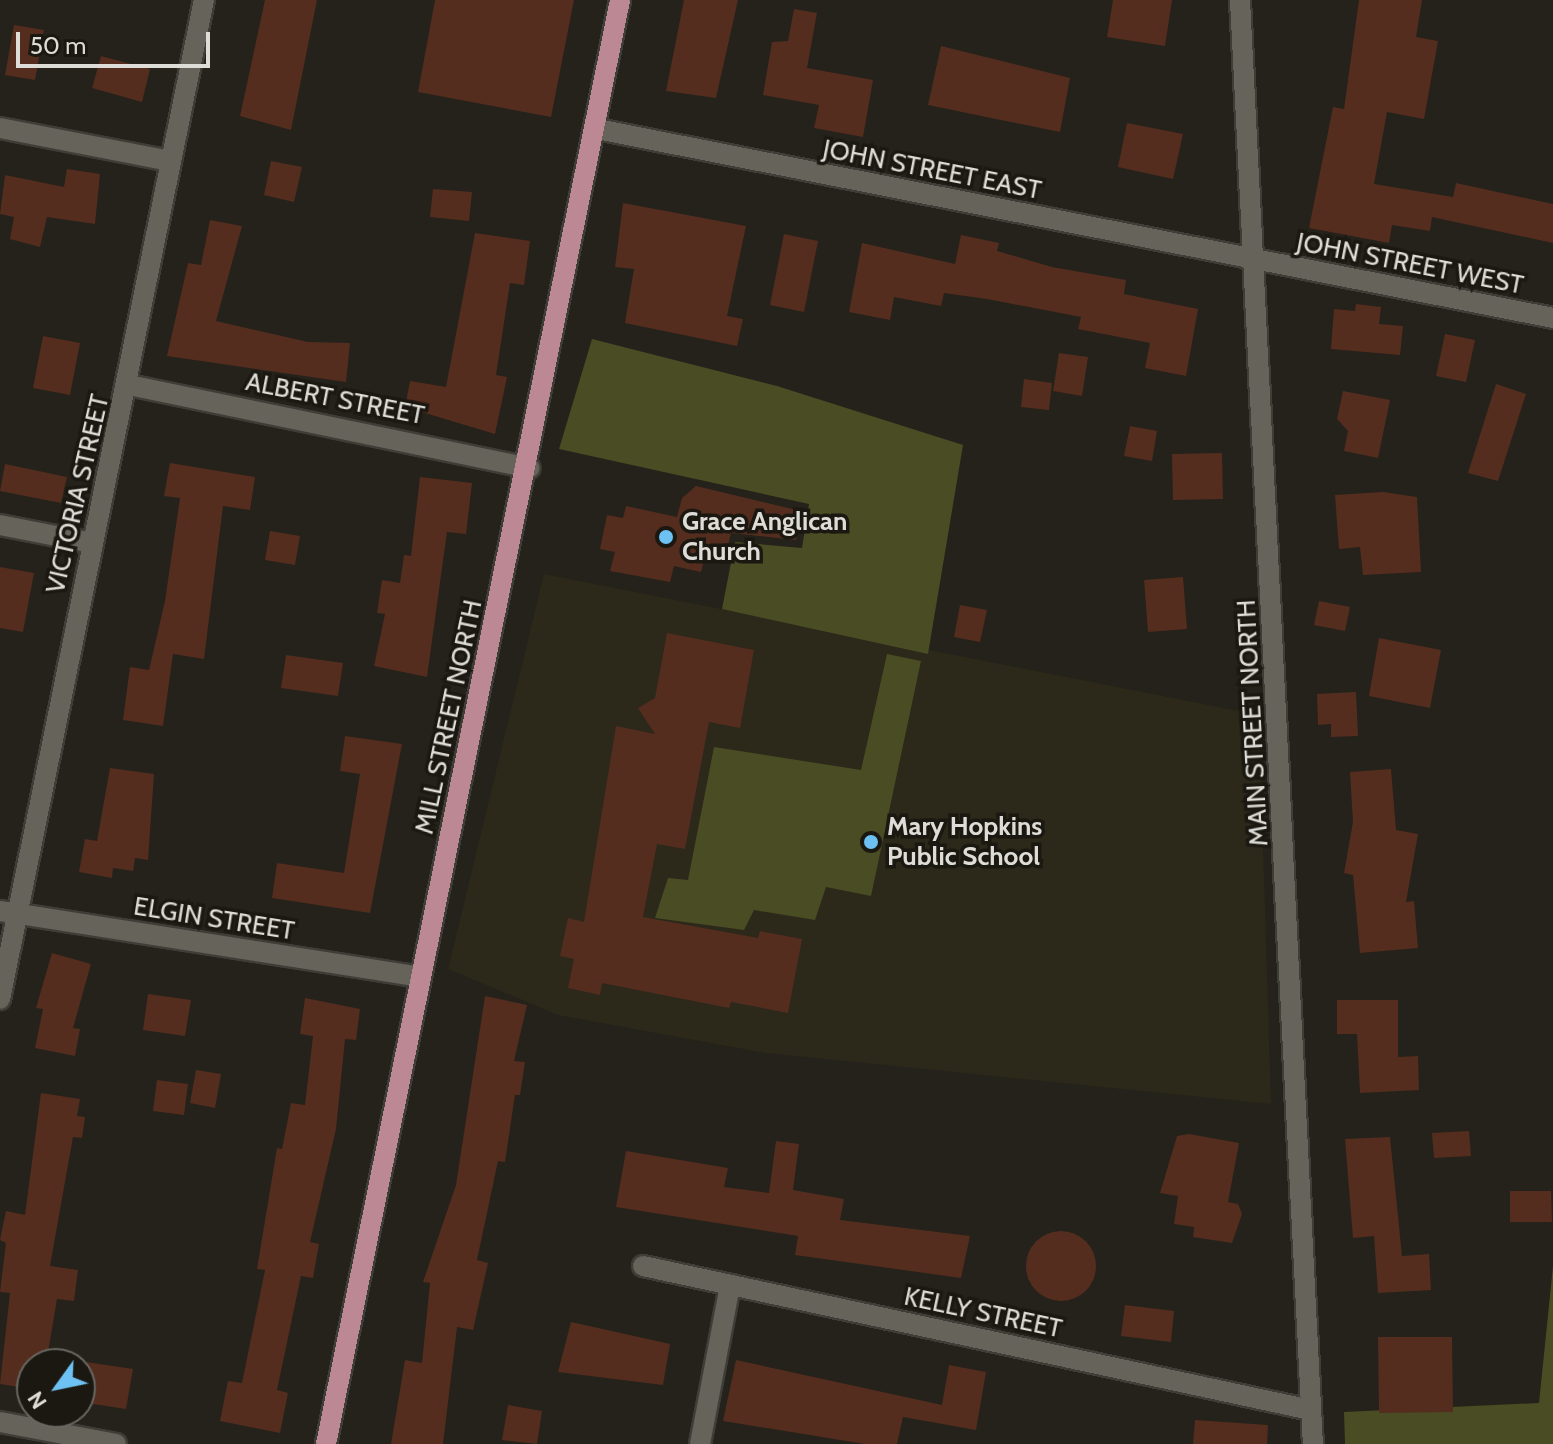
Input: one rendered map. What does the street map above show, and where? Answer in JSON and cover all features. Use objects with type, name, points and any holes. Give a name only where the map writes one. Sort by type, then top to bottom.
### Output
[{"type":"main road","name":"MILL STREET NORTH","points":[[326,1444],[420,977],[529,468],[620,0]]},
{"type":"street","name":"VICTORIA STREET","points":[[0,999],[8,913],[129,385],[170,161],[204,0]]},
{"type":"street","name":"MAIN STREET NORTH","points":[[1240,0],[1257,261],[1313,1444]]},
{"type":"street","points":[[0,128],[170,161]]},
{"type":"street","name":"JOHN STREET EAST","points":[[597,129],[1257,261]]},
{"type":"street","name":"JOHN STREET WEST","points":[[1257,261],[1553,318]]},
{"type":"street","name":"ALBERT STREET","points":[[129,385],[529,468]]},
{"type":"street","points":[[0,525],[92,543]]},
{"type":"street","name":"ELGIN STREET","points":[[8,913],[420,977]]},
{"type":"street","name":"KELLY STREET","points":[[643,1266],[1311,1410]]},
{"type":"street","points":[[700,1444],[730,1285]]},
{"type":"street","points":[[0,1422],[116,1444]]},
{"type":"shaded area","name":"Mary Hopkins Public School","points":[[544,574],[1259,715],[1271,1104],[766,1053],[558,1015],[448,969]]},
{"type":"green space","points":[[592,339],[777,386],[963,445],[928,654],[722,609],[735,542],[802,548],[809,504],[559,449]]},
{"type":"green space","points":[[887,654],[921,661],[871,896],[826,887],[815,920],[754,910],[744,930],[655,918],[668,878],[688,880],[714,747],[861,770]]},
{"type":"green space","points":[[1553,1266],[1553,1444],[1345,1444],[1344,1412],[1539,1403]]},
{"type":"building","points":[[265,0],[317,0],[291,130],[240,116]]},
{"type":"building","points":[[435,0],[574,0],[551,117],[418,92]]},
{"type":"building","points":[[684,0],[738,0],[716,98],[666,91]]},
{"type":"building","points":[[1113,0],[1172,0],[1165,46],[1107,37]]},
{"type":"building","points":[[1359,0],[1422,0],[1416,37],[1438,41],[1424,119],[1387,112],[1374,184],[1453,197],[1456,183],[1553,204],[1553,243],[1432,217],[1430,231],[1392,225],[1389,243],[1309,228],[1333,107],[1344,109]]},
{"type":"building","points":[[794,9],[817,13],[807,68],[873,80],[863,137],[814,128],[819,105],[763,95],[772,42],[788,41]]},
{"type":"building","points":[[14,25],[44,30],[35,80],[5,75]]},
{"type":"building","points":[[941,46],[1070,78],[1060,132],[928,105]]},
{"type":"building","points":[[101,56],[150,69],[142,102],[92,88]]},
{"type":"building","points":[[1127,123],[1183,134],[1173,179],[1118,167]]},
{"type":"building","points":[[271,161],[302,167],[294,202],[264,195]]},
{"type":"building","points":[[67,169],[100,174],[95,224],[47,217],[40,247],[10,239],[14,217],[0,214],[5,175],[64,187]]},
{"type":"building","points":[[433,189],[472,192],[469,221],[430,217]]},
{"type":"building","points":[[623,203],[746,226],[727,316],[743,319],[737,346],[625,323],[634,269],[615,267]]},
{"type":"building","points":[[210,220],[242,226],[216,321],[308,342],[350,343],[346,382],[167,356],[188,263],[201,265]]},
{"type":"building","points":[[475,233],[530,241],[524,285],[510,283],[496,375],[507,377],[495,434],[405,407],[410,381],[446,387]]},
{"type":"building","points":[[784,234],[818,241],[804,312],[770,305]]},
{"type":"building","points":[[961,235],[999,243],[997,251],[1052,267],[1126,280],[1124,294],[1198,309],[1186,376],[1145,368],[1150,343],[1078,329],[1081,317],[987,299],[944,293],[941,306],[894,297],[890,320],[849,312],[862,243],[955,264]]},
{"type":"building","points":[[1356,304],[1381,307],[1379,324],[1403,326],[1400,355],[1331,349],[1334,309],[1355,311]]},
{"type":"building","points":[[1445,334],[1475,340],[1466,382],[1436,376]]},
{"type":"building","points":[[43,336],[80,343],[70,395],[33,388]]},
{"type":"building","points":[[1059,353],[1088,357],[1082,396],[1053,391]]},
{"type":"building","points":[[1024,379],[1052,383],[1049,410],[1021,407]]},
{"type":"building","points":[[1496,384],[1526,394],[1498,481],[1468,473]]},
{"type":"building","points":[[1343,391],[1390,400],[1378,458],[1344,451],[1348,431],[1337,419]]},
{"type":"building","points":[[1130,426],[1157,431],[1152,461],[1124,456]]},
{"type":"building","points":[[1222,453],[1223,499],[1173,500],[1172,454]]},
{"type":"building","points":[[170,463],[255,477],[250,510],[223,506],[204,659],[173,654],[163,726],[123,720],[130,667],[149,670],[165,601],[180,498],[164,496]]},
{"type":"building","points":[[5,464],[67,477],[61,503],[0,491]]},
{"type":"building","points":[[420,477],[472,483],[466,534],[447,532],[427,677],[374,666],[385,614],[377,613],[382,580],[400,583],[404,555],[411,556]]},
{"type":"building","name":"Grace Anglican Church","points":[[696,486],[801,511],[796,540],[731,533],[726,554],[707,549],[701,572],[674,566],[670,582],[610,571],[615,552],[600,549],[607,515],[623,518],[626,506],[677,517],[682,498]]},
{"type":"building","points":[[1383,492],[1417,497],[1421,572],[1363,575],[1360,547],[1339,549],[1335,495]]},
{"type":"building","points":[[270,531],[300,536],[295,565],[265,560]]},
{"type":"building","points":[[0,567],[34,573],[23,632],[0,628]]},
{"type":"building","points":[[1183,577],[1187,629],[1148,632],[1144,580]]},
{"type":"building","points":[[1319,601],[1350,607],[1345,631],[1314,625]]},
{"type":"building","points":[[960,605],[987,610],[980,642],[954,637]]},
{"type":"building","points":[[667,633],[754,650],[740,728],[709,722],[685,849],[657,844],[643,917],[758,938],[760,931],[802,939],[788,1013],[731,1002],[729,1008],[602,983],[600,995],[568,988],[574,959],[560,956],[568,918],[584,922],[616,726],[655,734],[638,708],[655,698]]},
{"type":"building","points":[[1379,638],[1441,650],[1430,708],[1369,696]]},
{"type":"building","points":[[286,655],[343,663],[338,696],[281,688]]},
{"type":"building","points":[[1356,692],[1358,736],[1331,737],[1331,724],[1318,725],[1317,694]]},
{"type":"building","points":[[345,736],[402,744],[370,913],[272,898],[277,863],[344,873],[360,774],[340,771]]},
{"type":"building","points":[[110,768],[154,774],[148,860],[135,858],[133,871],[113,868],[112,878],[79,872],[85,839],[97,841]]},
{"type":"building","points":[[1391,769],[1396,830],[1418,834],[1406,902],[1414,901],[1418,948],[1360,953],[1353,875],[1344,873],[1353,822],[1350,772]]},
{"type":"building","points":[[52,953],[91,964],[73,1028],[80,1029],[75,1056],[35,1048],[43,1009],[36,1008]]},
{"type":"building","points":[[148,994],[191,1000],[185,1036],[143,1030]]},
{"type":"building","points":[[485,996],[527,1005],[514,1061],[525,1062],[520,1095],[515,1095],[505,1162],[498,1161],[477,1260],[488,1263],[473,1330],[457,1327],[443,1444],[391,1444],[405,1360],[422,1363],[430,1283],[423,1282],[456,1185]]},
{"type":"building","points":[[305,998],[360,1009],[356,1040],[345,1039],[336,1129],[310,1242],[319,1244],[313,1278],[301,1276],[277,1390],[288,1393],[280,1433],[220,1421],[228,1381],[242,1383],[265,1270],[257,1269],[277,1148],[282,1149],[291,1103],[305,1105],[313,1036],[300,1034]]},
{"type":"building","points":[[1337,1000],[1398,1000],[1398,1057],[1418,1056],[1419,1090],[1360,1093],[1357,1034],[1337,1034]]},
{"type":"building","points":[[196,1070],[221,1074],[215,1108],[190,1103]]},
{"type":"building","points":[[157,1080],[188,1084],[184,1115],[153,1111]]},
{"type":"building","points":[[41,1093],[80,1099],[77,1116],[85,1117],[82,1138],[73,1137],[50,1266],[78,1270],[74,1301],[57,1299],[49,1348],[16,1348],[16,1386],[0,1384],[10,1293],[0,1292],[6,1243],[0,1240],[6,1211],[25,1215]]},
{"type":"building","points":[[1469,1131],[1471,1156],[1434,1158],[1432,1133]]},
{"type":"building","points":[[1189,1134],[1239,1143],[1228,1202],[1238,1204],[1242,1214],[1232,1243],[1193,1237],[1194,1227],[1174,1224],[1178,1196],[1160,1193],[1177,1136]]},
{"type":"building","points":[[1390,1137],[1402,1256],[1429,1254],[1431,1290],[1378,1293],[1374,1236],[1353,1238],[1345,1139]]},
{"type":"building","points":[[776,1141],[799,1144],[793,1190],[844,1199],[840,1220],[970,1236],[961,1278],[795,1255],[798,1236],[616,1207],[626,1151],[728,1168],[724,1187],[769,1193]]},
{"type":"building","points":[[1510,1191],[1551,1191],[1552,1222],[1510,1222]]},
{"type":"building","points":[[1061,1231],[1086,1241],[1096,1266],[1086,1291],[1061,1301],[1036,1291],[1026,1266],[1036,1241]]},
{"type":"building","points":[[1125,1305],[1174,1311],[1171,1342],[1121,1336]]},
{"type":"building","points":[[571,1322],[670,1344],[663,1385],[558,1372]]},
{"type":"building","points":[[1378,1337],[1452,1337],[1453,1412],[1379,1413]]},
{"type":"building","points":[[736,1360],[942,1405],[949,1365],[986,1372],[976,1430],[903,1417],[897,1444],[865,1444],[723,1421]]},
{"type":"building","points":[[96,1363],[133,1369],[126,1409],[96,1404]]},
{"type":"building","points":[[508,1405],[542,1411],[537,1444],[502,1440]]},
{"type":"building","points":[[1195,1420],[1268,1425],[1267,1444],[1193,1444]]},
{"type":"place","name":"Grace Anglican Church","points":[[666,537]]},
{"type":"place","name":"Mary Hopkins Public School","points":[[871,842]]}]
